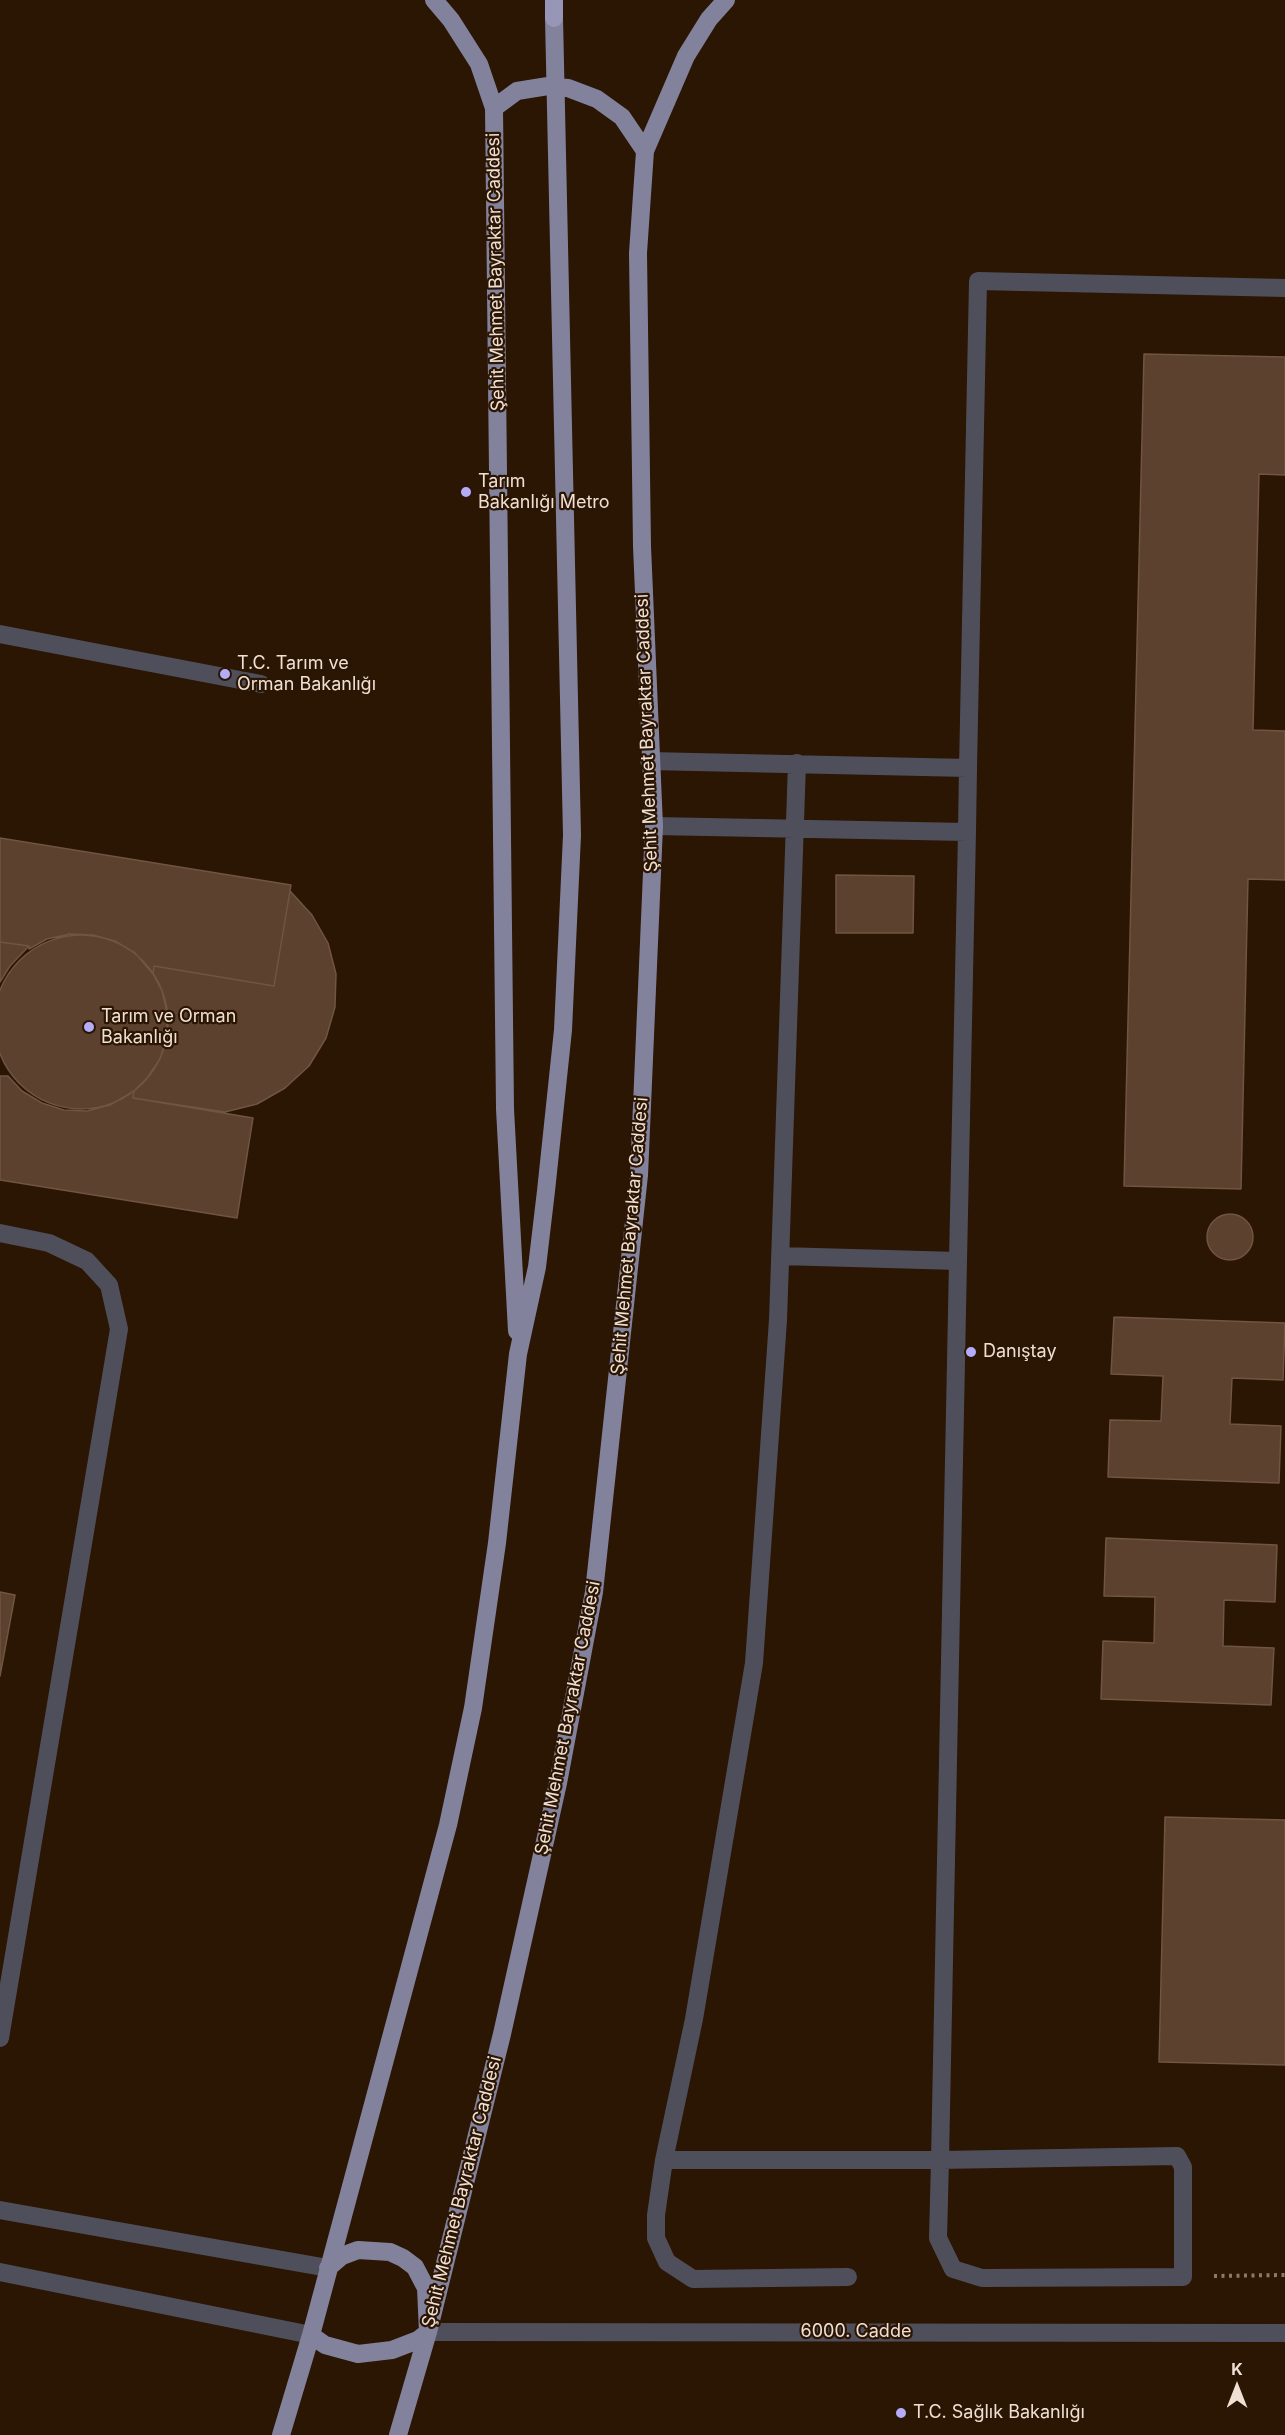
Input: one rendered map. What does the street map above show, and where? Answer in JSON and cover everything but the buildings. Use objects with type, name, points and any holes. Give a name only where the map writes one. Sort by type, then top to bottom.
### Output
[{"type":"main road","name":"Şehit Mehmet Bayraktar Caddesi","points":[[434,0],[451,20],[479,64],[494,108],[505,1109],[518,1354]]},
{"type":"main road","name":"Şehit Mehmet Bayraktar Caddesi","points":[[398,2435],[428,2332],[502,2034],[558,1783],[594,1592],[639,1175],[654,826],[642,546],[638,253],[645,151],[686,56],[709,19],[726,0]]},
{"type":"main road","name":"Şehit Mehmet Bayraktar Caddesi","points":[[281,2435],[311,2335],[448,1825],[468,1729],[497,1543],[518,1354],[537,1267],[546,1191],[563,1030],[571,893],[565,471],[554,9]]},
{"type":"main road","points":[[494,108],[517,91],[548,86],[568,88],[597,99],[622,117],[645,151]]},
{"type":"main road","points":[[311,2335],[325,2345],[358,2354],[392,2350],[418,2340],[428,2332],[426,2288],[415,2267],[404,2258],[390,2252],[358,2250],[342,2256],[328,2268]]},
{"type":"street","points":[[664,2160],[940,2160],[1177,2156],[1183,2167],[1183,2277],[982,2278],[953,2269],[938,2238],[940,2160],[958,1261],[966,832],[978,281],[1285,288]]},
{"type":"street","points":[[0,634],[261,684]]},
{"type":"street","points":[[650,761],[968,768]]},
{"type":"street","points":[[797,763],[797,830],[780,1256],[754,1663],[694,2019],[664,2160],[656,2215],[656,2238],[667,2262],[693,2279],[848,2277]]},
{"type":"street","points":[[654,826],[966,832]]},
{"type":"street","points":[[0,1233],[49,1243],[87,1261],[109,1285],[119,1329],[0,2038]]},
{"type":"street","points":[[780,1256],[958,1261]]},
{"type":"street","points":[[0,2210],[328,2268]]},
{"type":"street","points":[[0,2272],[311,2335]]},
{"type":"street","name":"6000. Cadde","points":[[428,2332],[1285,2333]]},
{"type":"path","points":[[1183,2277],[1285,2275]]},
{"type":"place","name":"Tarım Bakanlığı Metro","points":[[466,492]]},
{"type":"place","name":"T.C. Tarım ve Orman Bakanlığı","points":[[225,674]]},
{"type":"place","name":"Tarım ve Orman Bakanlığı","points":[[89,1027]]},
{"type":"place","name":"Danıştay","points":[[971,1352]]},
{"type":"place","name":"T.C. Sağlık Bakanlığı","points":[[901,2413]]}]
